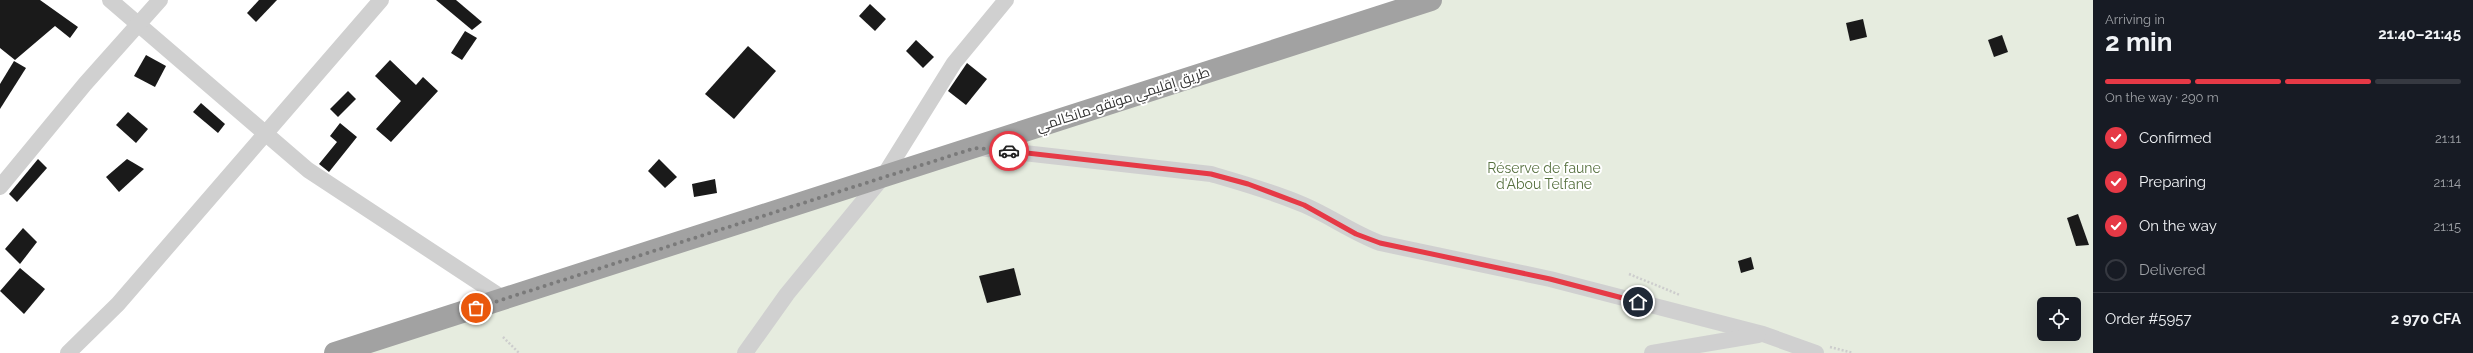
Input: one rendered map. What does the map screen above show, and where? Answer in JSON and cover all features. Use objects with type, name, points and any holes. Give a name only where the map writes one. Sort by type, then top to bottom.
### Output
[{"type":"highway","name":"طريق إقليمي مونقو-مانكالمي","points":[[335,353],[1431,0]]},
{"type":"street","points":[[110,0],[308,170],[504,299]]},
{"type":"street","points":[[0,187],[160,0]]},
{"type":"street","points":[[68,353],[118,304],[381,0]]},
{"type":"street","points":[[745,353],[787,294],[883,177],[954,63],[1006,0]]},
{"type":"street","points":[[975,148],[1211,174],[1248,184],[1304,205],[1356,234],[1380,243],[1550,279],[1763,334],[1816,353]]},
{"type":"street","points":[[1652,353],[1763,334]]},
{"type":"path","points":[[503,337],[519,353]]},
{"type":"green space","name":"Réserve de faune d'Abou Telfane","points":[[1431,0],[2093,0],[2093,353],[335,353]]},
{"type":"building","points":[[0,0],[40,0],[78,27],[70,38],[55,26],[15,60],[0,48]]},
{"type":"building","points":[[259,0],[277,0],[256,22],[247,13]]},
{"type":"building","points":[[436,0],[456,0],[482,22],[472,30]]},
{"type":"building","points":[[870,4],[886,19],[875,31],[859,16]]},
{"type":"building","points":[[1863,19],[1867,37],[1850,41],[1846,23]]},
{"type":"building","points":[[465,31],[477,38],[462,60],[451,53]]},
{"type":"building","points":[[2002,35],[2008,52],[1994,57],[1988,40]]},
{"type":"building","points":[[916,40],[934,57],[923,68],[906,51]]},
{"type":"building","points":[[748,46],[776,71],[734,119],[705,94]]},
{"type":"building","points":[[146,55],[166,66],[155,87],[134,76]]},
{"type":"building","points":[[390,60],[416,85],[423,77],[438,91],[391,142],[376,129],[401,101],[375,76]]},
{"type":"building","points":[[14,61],[26,68],[0,109],[0,84]]},
{"type":"building","points":[[967,63],[987,79],[966,105],[948,91]]},
{"type":"building","points":[[348,91],[356,99],[338,117],[330,109]]},
{"type":"building","points":[[201,103],[225,124],[218,133],[193,112]]},
{"type":"building","points":[[128,112],[148,129],[136,143],[116,125]]},
{"type":"building","points":[[340,123],[357,137],[329,172],[319,164],[337,142],[330,136]]},
{"type":"building","points":[[38,159],[47,168],[17,202],[9,194]]},
{"type":"building","points":[[127,159],[144,169],[119,192],[106,177]]},
{"type":"building","points":[[659,159],[677,177],[665,188],[648,171]]},
{"type":"building","points":[[715,179],[717,193],[694,197],[692,184]]},
{"type":"building","points":[[2078,214],[2089,245],[2076,246],[2067,218]]},
{"type":"building","points":[[23,228],[37,242],[20,264],[5,249]]},
{"type":"building","points":[[1751,257],[1754,269],[1741,273],[1738,261]]},
{"type":"building","points":[[20,268],[45,289],[24,314],[0,291]]},
{"type":"building","points":[[1014,268],[1021,295],[987,303],[979,276]]},
{"type":"way so far","points":[[476,308],[975,148],[1009,151]]},
{"type":"route","points":[[1009,151],[1211,174],[1248,184],[1304,205],[1356,234],[1380,243],[1468,263],[1550,279],[1586,290],[1638,302]]}]
